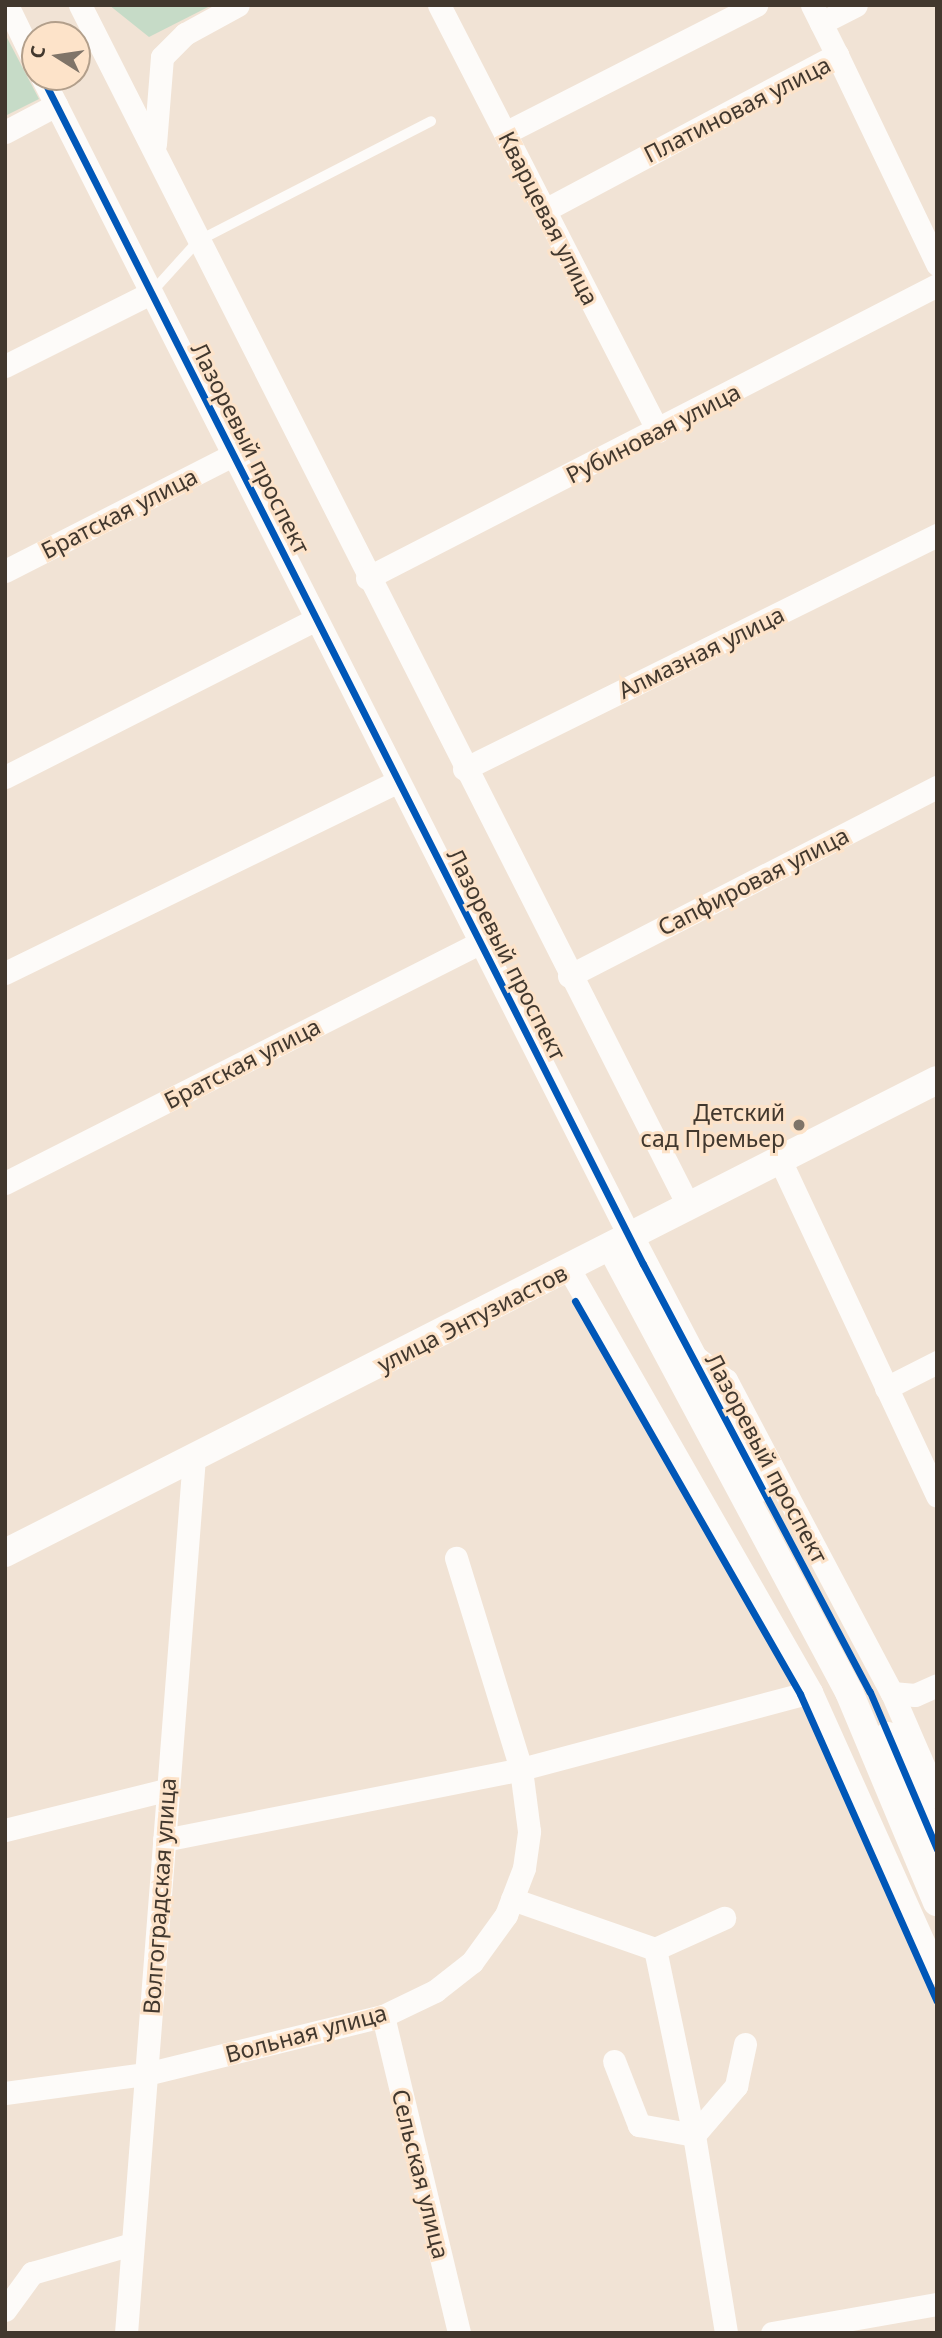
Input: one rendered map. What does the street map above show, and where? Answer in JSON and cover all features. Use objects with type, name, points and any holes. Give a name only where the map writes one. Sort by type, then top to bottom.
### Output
[{"type":"street","points":[[7,5],[21,34]]},
{"type":"street","name":"Лазоревый проспект","points":[[80,5],[367,578],[688,1206]]},
{"type":"street","points":[[160,165],[153,133],[162,57],[185,34],[238,5]]},
{"type":"street","name":"Кварцевая улица","points":[[439,5],[658,431]]},
{"type":"street","points":[[505,133],[756,5]]},
{"type":"street","points":[[837,55],[816,14],[856,5]]},
{"type":"street","name":"Платиновая улица","points":[[545,210],[837,55],[937,264]]},
{"type":"street","name":"Лазоревый проспект","points":[[49,91],[479,943],[620,1242],[849,1692],[937,1902]]},
{"type":"street","points":[[5,132],[56,105]]},
{"type":"street","name":"Рубиновая улица","points":[[367,578],[658,431],[937,285]]},
{"type":"street","points":[[5,366],[151,293]]},
{"type":"street","name":"Братская улица","points":[[5,570],[233,455]]},
{"type":"street","name":"Алмазная улица","points":[[464,769],[937,535]]},
{"type":"street","points":[[5,777],[316,619]]},
{"type":"street","points":[[5,973],[398,781]]},
{"type":"street","name":"Сапфировая улица","points":[[569,976],[937,787]]},
{"type":"street","name":"Братская улица","points":[[5,1182],[479,943]]},
{"type":"street","name":"улица Энтузиастов","points":[[5,1553],[937,1080]]},
{"type":"street","points":[[779,1158],[937,1496]]},
{"type":"street","name":"Лазоревый проспект","points":[[620,1242],[689,1352],[870,1692],[937,1849]]},
{"type":"street","points":[[569,1269],[810,1692],[937,1973]]},
{"type":"street","points":[[689,1352],[726,1380],[891,1693],[937,1797]]},
{"type":"street","points":[[886,1388],[937,1362]]},
{"type":"street","name":"Волгоградская улица","points":[[126,2333],[166,1790],[194,1458]]},
{"type":"street","name":"Вольная улица","points":[[5,2093],[146,2074],[383,2016],[435,1991],[472,1962],[512,1899],[529,1831],[521,1769],[456,1558]]},
{"type":"street","points":[[891,1693],[915,1695],[937,1685]]},
{"type":"street","points":[[164,1840],[521,1769],[810,1692]]},
{"type":"street","points":[[5,1830],[166,1790]]},
{"type":"street","points":[[512,1899],[655,1949],[724,1918]]},
{"type":"street","points":[[655,1949],[694,2135],[726,2333]]},
{"type":"street","name":"Сельская улица","points":[[383,2016],[459,2333]]},
{"type":"street","points":[[694,2135],[736,2086],[745,2044]]},
{"type":"street","points":[[614,2061],[639,2125],[694,2135]]},
{"type":"street","points":[[5,2310],[32,2273],[132,2244]]},
{"type":"street","points":[[772,2333],[937,2304]]},
{"type":"lane","points":[[151,293],[198,241],[431,121]]},
{"type":"green space","points":[[109,5],[212,5],[149,37]]},
{"type":"green space","points":[[5,34],[21,65],[21,91],[35,91],[39,99],[5,116]]},
{"type":"cycle path","points":[[49,91],[643,1264],[870,1692],[937,1849]]},
{"type":"cycle path","points":[[575,1301],[800,1694],[937,2001]]},
{"type":"place","name":"Детский сад Премьер","points":[[799,1125]]}]
